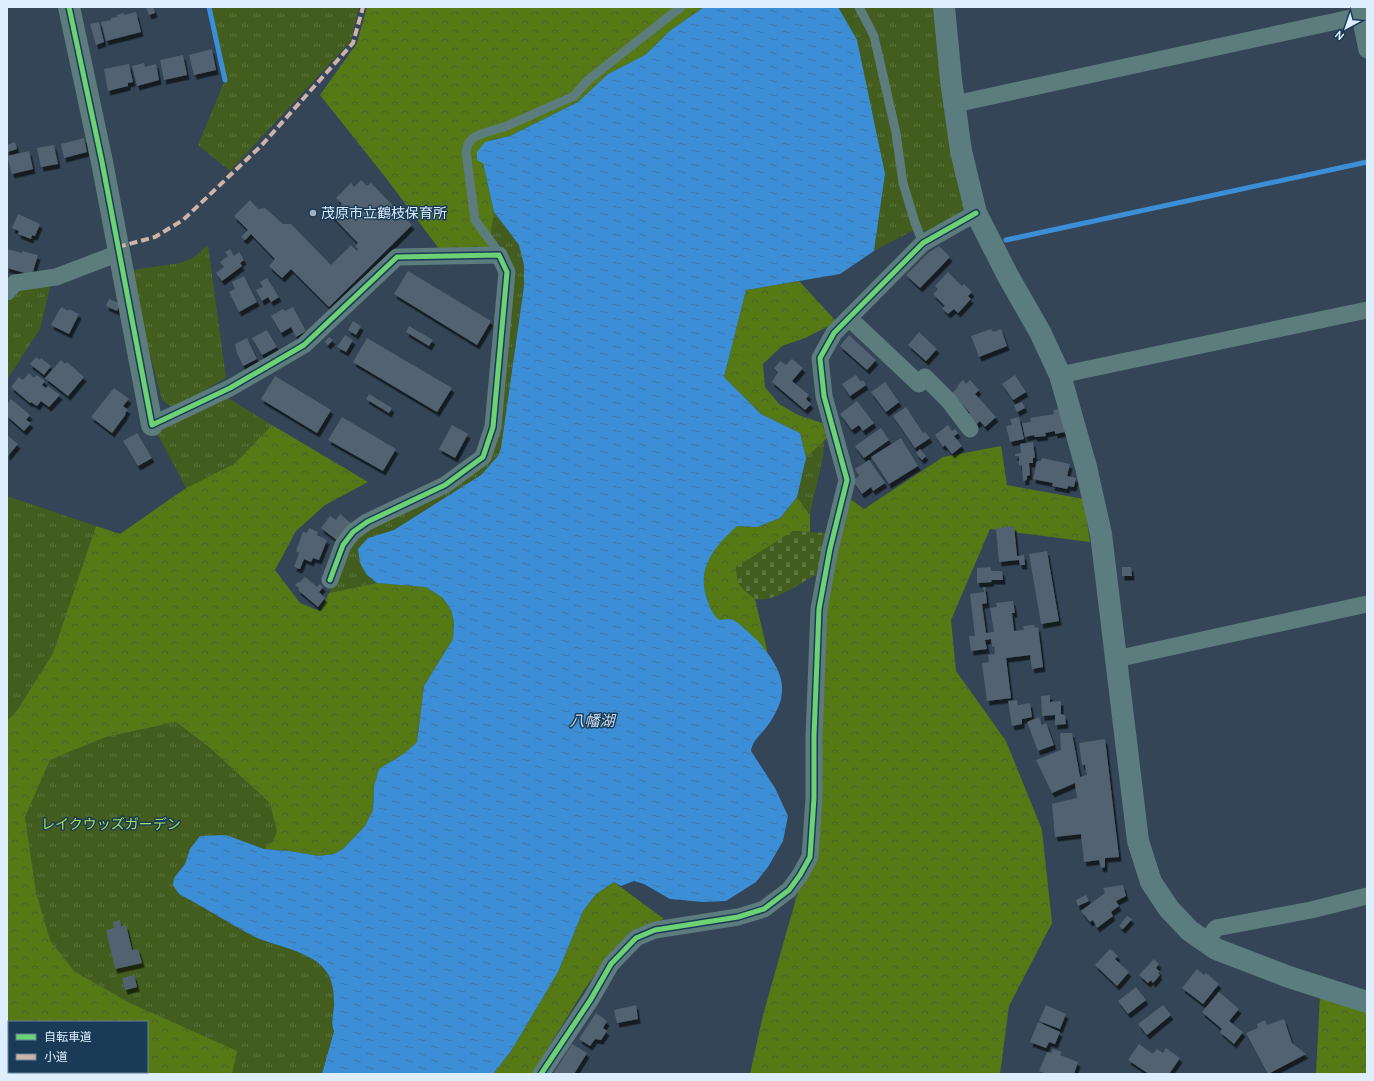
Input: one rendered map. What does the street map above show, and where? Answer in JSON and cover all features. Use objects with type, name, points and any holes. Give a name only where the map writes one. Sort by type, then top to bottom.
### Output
[{"type":"main road","points":[[944,7],[961,151],[976,213],[1008,276],[1040,332],[1060,375],[1086,467],[1101,534],[1138,842],[1151,882],[1169,909],[1190,931],[1216,949],[1289,977],[1367,1002]]},
{"type":"street","points":[[69,7],[102,162],[152,425],[230,388],[304,345],[397,257],[499,255],[507,272],[493,427],[483,457],[445,485],[367,522],[353,532],[343,545],[330,580]]},
{"type":"street","points":[[955,104],[1362,18],[1367,50]]},
{"type":"street","points":[[541,1074],[590,1000],[611,964],[636,938],[655,930],[738,917],[764,909],[789,890],[800,875],[810,857],[814,798],[814,736],[819,609],[830,549],[846,480],[824,396],[820,358],[834,333],[923,243],[976,213]]},
{"type":"street","points":[[10,285],[56,277],[119,253]]},
{"type":"street","points":[[1060,375],[1367,310]]},
{"type":"street","points":[[849,318],[919,384],[925,377],[949,401],[970,429]]},
{"type":"street","points":[[1116,659],[1367,604]]},
{"type":"street","points":[[1206,942],[1216,928],[1311,910],[1367,896]]},
{"type":"lane","points":[[499,255],[495,247],[475,220],[466,152],[468,144],[473,138],[481,134],[507,126],[574,96],[588,80],[681,7]]},
{"type":"lane","points":[[859,7],[874,36],[896,133],[903,183],[915,223],[923,243]]},
{"type":"green space","points":[[209,7],[359,7],[351,41],[230,171],[198,145],[225,80]]},
{"type":"green space","points":[[367,7],[704,7],[671,30],[645,55],[608,74],[578,102],[510,136],[485,142],[483,163],[494,212],[488,251],[440,250],[386,178],[320,95],[357,43]]},
{"type":"green space","points":[[838,7],[855,7],[872,37],[892,130],[898,174],[905,206],[914,230],[874,251],[885,174]]},
{"type":"green space","points":[[863,7],[934,7],[965,208],[934,232],[926,232],[918,225],[909,189],[879,35]]},
{"type":"green space","points":[[494,212],[519,245],[524,265],[524,286],[501,448],[498,456],[481,475],[394,530],[368,538],[358,549],[359,555],[364,568],[377,583],[329,593],[345,553],[356,536],[485,461],[513,275],[499,243],[490,236]]},
{"type":"green space","points":[[208,245],[226,378],[173,408],[162,400],[143,327],[132,270],[180,263],[193,258]]},
{"type":"green space","points":[[799,281],[837,322],[805,338],[782,346],[763,364],[765,387],[779,404],[798,415],[822,423],[827,438],[806,458],[800,433],[761,414],[724,377],[746,290]]},
{"type":"green space","points":[[51,283],[40,329],[7,380],[7,303],[22,287]]},
{"type":"green space","points":[[225,396],[272,425],[234,464],[186,488],[157,433]]},
{"type":"green space","points":[[272,425],[368,482],[325,505],[296,531],[275,570],[300,603],[320,611],[329,593],[377,583],[426,587],[443,598],[451,610],[454,622],[453,639],[424,686],[417,742],[405,753],[379,769],[374,786],[373,810],[365,826],[343,849],[334,854],[319,856],[264,849],[272,842],[277,832],[270,803],[210,748],[176,722],[106,737],[50,760],[25,817],[36,892],[50,940],[74,971],[128,1002],[237,1051],[232,1074],[7,1074],[7,721],[18,709],[53,653],[96,526],[120,534],[186,488],[234,464]]},
{"type":"green space","points":[[824,441],[823,457],[810,514],[797,497],[806,458]]},
{"type":"green space","points":[[1001,446],[1007,485],[1084,499],[1090,542],[990,529],[951,620],[956,671],[1006,741],[1042,830],[1052,923],[1009,1006],[1000,1074],[750,1074],[763,1015],[799,888],[828,592],[849,498],[864,509],[943,457]]},
{"type":"green space","points":[[7,496],[96,526],[53,653],[18,709],[7,721]]},
{"type":"green space","points":[[797,497],[810,515],[810,532],[793,531],[744,590],[755,599],[768,654],[744,628],[731,619],[718,621],[707,599],[704,588],[704,577],[706,567],[715,549],[737,526],[757,527],[780,518]]},
{"type":"green space","points":[[793,531],[827,533],[816,575],[787,592],[771,598],[756,599],[743,590],[739,584],[736,567]]},
{"type":"green space","name":"レイクウッズガーデン","points":[[176,722],[210,748],[270,803],[277,832],[272,842],[264,849],[190,849],[185,864],[174,878],[179,894],[253,936],[294,950],[314,960],[322,966],[331,981],[334,1004],[332,1020],[334,1030],[322,1074],[232,1074],[236,1051],[128,1002],[74,971],[50,940],[36,892],[25,817],[50,760],[106,737]]},
{"type":"green space","points":[[614,882],[664,919],[631,931],[608,956],[584,990],[532,1074],[493,1074],[511,1051],[558,972],[583,911],[596,894]]},
{"type":"green space","points":[[1320,996],[1367,1012],[1367,1074],[1316,1074]]},
{"type":"water","name":"八幡湖","points":[[704,7],[838,7],[857,40],[885,174],[874,251],[840,274],[746,290],[724,377],[761,414],[800,433],[806,458],[797,497],[780,518],[757,527],[737,526],[721,541],[715,550],[710,558],[704,577],[704,588],[707,599],[715,615],[719,620],[731,619],[737,622],[757,640],[774,662],[782,683],[782,693],[774,716],[754,742],[751,751],[775,788],[788,816],[783,841],[768,867],[756,882],[726,901],[703,902],[670,899],[644,884],[634,881],[621,886],[614,882],[596,894],[583,911],[558,972],[511,1051],[493,1074],[322,1074],[334,1031],[332,1021],[334,1004],[331,981],[322,966],[314,960],[294,950],[253,936],[179,894],[173,885],[174,878],[185,864],[190,849],[200,836],[226,835],[264,849],[319,856],[334,854],[343,849],[365,826],[373,810],[374,786],[379,769],[405,753],[417,742],[424,686],[453,639],[454,622],[451,610],[443,598],[426,587],[377,583],[367,575],[360,563],[358,549],[368,538],[394,530],[481,475],[498,456],[501,448],[524,286],[524,265],[519,245],[494,212],[483,163],[477,160],[477,152],[485,142],[510,136],[578,102],[608,74],[645,55],[671,30]]},
{"type":"building","points":[[146,7],[153,7],[155,13],[149,15]]},
{"type":"building","points":[[136,12],[141,32],[106,41],[101,22],[111,20],[111,18],[117,17],[116,15]]},
{"type":"building","points":[[99,22],[104,42],[96,45],[90,24]]},
{"type":"building","points":[[212,49],[216,70],[194,75],[189,55]]},
{"type":"building","points":[[183,55],[187,75],[164,80],[160,60]]},
{"type":"building","points":[[144,63],[145,67],[156,64],[159,80],[137,86],[132,66]]},
{"type":"building","points":[[129,64],[133,82],[128,83],[128,86],[108,91],[104,69]]},
{"type":"building","points":[[84,138],[87,152],[64,158],[61,144]]},
{"type":"building","points":[[15,142],[17,149],[7,152],[7,145]]},
{"type":"building","points":[[54,145],[58,164],[41,167],[37,148]]},
{"type":"building","points":[[29,151],[33,169],[12,174],[7,156]]},
{"type":"building","points":[[361,180],[367,186],[371,183],[412,225],[329,307],[291,269],[282,278],[269,266],[275,259],[251,234],[245,240],[241,237],[248,230],[234,216],[250,200],[258,209],[265,208],[283,224],[291,224],[331,265],[351,245],[357,251],[358,249],[355,246],[358,243],[331,215],[342,204],[336,198],[351,183],[354,187]]},
{"type":"building","points":[[18,214],[40,224],[35,236],[32,235],[31,239],[18,234],[19,231],[12,228]]},
{"type":"building","points":[[939,246],[950,257],[920,288],[906,275],[928,253]]},
{"type":"building","points":[[7,249],[38,255],[32,275],[7,268]]},
{"type":"building","points":[[230,249],[234,256],[239,252],[244,260],[240,263],[242,266],[222,281],[216,273],[224,267],[220,262],[228,256],[225,252]]},
{"type":"building","points":[[408,271],[491,321],[477,345],[394,294]]},
{"type":"building","points":[[948,272],[962,286],[964,284],[972,292],[968,296],[971,299],[958,313],[954,309],[948,314],[942,308],[945,306],[933,294],[938,289],[935,286]]},
{"type":"building","points":[[244,276],[257,302],[239,312],[229,292],[235,289],[232,282]]},
{"type":"building","points":[[267,278],[279,297],[271,302],[268,297],[262,301],[256,290],[263,287],[260,282]]},
{"type":"building","points":[[109,299],[120,304],[117,311],[106,306]]},
{"type":"building","points":[[61,307],[79,314],[69,334],[51,325]]},
{"type":"building","points":[[293,307],[306,331],[296,337],[291,327],[281,333],[271,316],[283,309],[285,311]]},
{"type":"building","points":[[353,321],[361,326],[356,335],[348,330]]},
{"type":"building","points":[[409,326],[433,340],[429,346],[406,332]]},
{"type":"building","points":[[991,329],[993,332],[1001,329],[1007,346],[979,357],[971,336]]},
{"type":"building","points":[[267,330],[277,347],[262,355],[252,338]]},
{"type":"building","points":[[919,332],[937,349],[926,361],[908,345]]},
{"type":"building","points":[[345,335],[353,340],[346,352],[337,347]]},
{"type":"building","points":[[849,335],[876,360],[867,370],[840,346]]},
{"type":"building","points":[[329,337],[333,340],[328,345],[325,342]]},
{"type":"building","points":[[247,338],[257,359],[243,366],[235,344]]},
{"type":"building","points":[[367,338],[452,388],[437,412],[353,362]]},
{"type":"building","points":[[36,357],[40,360],[41,358],[51,366],[44,375],[30,364]]},
{"type":"building","points":[[792,359],[803,368],[792,381],[809,395],[806,399],[811,404],[805,410],[772,382],[778,372],[774,368],[780,361],[786,365]]},
{"type":"building","points":[[61,360],[65,364],[67,362],[84,377],[68,396],[45,378]]},
{"type":"building","points":[[29,373],[34,378],[37,375],[45,381],[42,385],[46,388],[48,386],[60,395],[49,407],[41,401],[37,406],[31,402],[30,403],[11,387],[19,377],[23,380]]},
{"type":"building","points":[[856,375],[861,382],[863,380],[866,385],[850,396],[842,384]]},
{"type":"building","points":[[1015,375],[1026,392],[1013,400],[1002,384]]},
{"type":"building","points":[[275,376],[331,410],[317,433],[261,399]]},
{"type":"building","points":[[963,380],[966,384],[970,380],[979,390],[975,394],[996,417],[985,427],[980,421],[977,424],[968,415],[970,413],[952,393]]},
{"type":"building","points":[[885,382],[899,402],[886,412],[871,392]]},
{"type":"building","points":[[114,388],[129,399],[123,406],[128,410],[125,413],[126,414],[112,433],[91,417]]},
{"type":"building","points":[[369,394],[392,408],[389,413],[366,399]]},
{"type":"building","points":[[11,399],[30,415],[26,420],[31,423],[24,431],[7,416],[7,404]]},
{"type":"building","points":[[857,401],[874,423],[863,431],[859,425],[852,430],[840,414]]},
{"type":"building","points":[[1022,402],[1025,408],[1017,412],[1014,405]]},
{"type":"building","points":[[906,407],[923,433],[925,432],[930,438],[915,448],[893,416]]},
{"type":"building","points":[[1061,409],[1065,432],[1055,434],[1055,431],[1045,433],[1046,436],[1035,437],[1034,435],[1025,437],[1022,423],[1031,422],[1030,418],[1054,414],[1053,410]]},
{"type":"building","points":[[342,417],[396,449],[383,471],[328,440]]},
{"type":"building","points":[[1019,417],[1024,439],[1010,442],[1006,426],[1012,425],[1010,419]]},
{"type":"building","points":[[452,425],[468,434],[455,458],[439,449]]},
{"type":"building","points":[[948,425],[952,431],[955,429],[958,433],[954,436],[962,446],[952,454],[945,445],[943,447],[935,435]]},
{"type":"building","points":[[881,428],[889,440],[864,458],[855,446]]},
{"type":"building","points":[[137,433],[152,458],[138,466],[123,441]]},
{"type":"building","points":[[7,435],[18,444],[8,456],[7,455]]},
{"type":"building","points":[[901,438],[918,466],[889,484],[871,457]]},
{"type":"building","points":[[1033,442],[1035,458],[1033,458],[1033,463],[1029,463],[1030,475],[1027,476],[1027,480],[1023,481],[1022,465],[1019,466],[1019,456],[1015,456],[1015,454],[1021,453],[1020,444]]},
{"type":"building","points":[[920,449],[926,456],[922,460],[916,453]]},
{"type":"building","points":[[1042,458],[1070,464],[1067,476],[1076,478],[1074,487],[1068,486],[1067,489],[1052,486],[1053,483],[1033,479],[1037,461],[1041,461]]},
{"type":"building","points":[[869,460],[885,483],[873,491],[871,487],[862,494],[853,481],[859,476],[855,469]]},
{"type":"building","points":[[340,514],[351,523],[338,541],[321,528],[330,516],[336,520]]},
{"type":"building","points":[[1014,526],[1017,556],[1024,555],[1025,565],[1020,565],[1019,560],[999,562],[996,528]]},
{"type":"building","points":[[309,528],[318,532],[317,535],[327,540],[319,560],[313,558],[311,562],[304,559],[300,569],[294,567],[299,553],[296,551],[303,532],[307,533]]},
{"type":"building","points":[[1047,551],[1059,621],[1041,624],[1029,554]]},
{"type":"building","points":[[991,567],[991,571],[1002,571],[1003,580],[991,580],[992,582],[977,583],[977,568]]},
{"type":"building","points":[[1122,567],[1131,567],[1132,576],[1122,576]]},
{"type":"building","points":[[305,577],[317,587],[320,584],[323,587],[319,592],[325,598],[318,607],[298,590],[299,588],[295,585]]},
{"type":"building","points":[[983,587],[985,587],[987,603],[982,604],[986,633],[994,632],[990,608],[997,607],[996,603],[1013,601],[1015,613],[1012,613],[1014,631],[1024,630],[1023,626],[1034,625],[1035,628],[1038,627],[1043,667],[1032,669],[1030,655],[1006,658],[1011,698],[987,701],[982,663],[989,662],[988,655],[995,654],[991,639],[985,640],[987,649],[971,651],[969,636],[975,636],[970,594],[984,592]]},
{"type":"building","points":[[1050,695],[1050,702],[1061,701],[1061,714],[1065,715],[1066,724],[1055,725],[1055,715],[1042,716],[1041,696]]},
{"type":"building","points":[[1017,700],[1018,705],[1030,703],[1032,717],[1022,719],[1022,724],[1012,726],[1008,701]]},
{"type":"building","points":[[1039,717],[1042,725],[1046,723],[1054,745],[1038,751],[1027,722]]},
{"type":"building","points":[[1060,733],[1072,733],[1080,777],[1087,775],[1085,765],[1082,765],[1079,743],[1105,739],[1119,857],[1105,858],[1105,867],[1101,868],[1099,860],[1084,862],[1081,834],[1055,837],[1052,804],[1077,798],[1075,783],[1052,793],[1036,760],[1061,750]]},
{"type":"building","points":[[1123,885],[1126,896],[1116,901],[1119,906],[1111,912],[1113,916],[1097,928],[1093,920],[1090,922],[1081,911],[1105,893],[1103,888]]},
{"type":"building","points":[[1086,895],[1089,901],[1078,906],[1076,900]]},
{"type":"building","points":[[1127,916],[1132,919],[1123,929],[1119,926]]},
{"type":"building","points":[[120,920],[121,926],[126,925],[132,950],[138,949],[142,963],[115,969],[106,930],[114,928],[113,922]]},
{"type":"building","points":[[1110,949],[1118,956],[1115,959],[1129,972],[1117,986],[1095,965]]},
{"type":"building","points":[[1154,959],[1159,964],[1156,968],[1160,972],[1158,973],[1160,975],[1153,983],[1151,980],[1148,983],[1139,975]]},
{"type":"building","points":[[1197,969],[1204,975],[1206,973],[1219,984],[1203,1004],[1182,988]]},
{"type":"building","points":[[134,975],[137,987],[125,990],[122,978]]},
{"type":"building","points":[[1136,987],[1146,1000],[1128,1014],[1118,1001]]},
{"type":"building","points":[[1219,992],[1239,1009],[1229,1021],[1243,1032],[1234,1044],[1220,1032],[1222,1029],[1202,1012]]},
{"type":"building","points":[[636,1005],[638,1019],[617,1023],[614,1010]]},
{"type":"building","points":[[1046,1005],[1066,1014],[1060,1029],[1039,1021]]},
{"type":"building","points":[[1163,1005],[1171,1015],[1147,1035],[1138,1024]]},
{"type":"building","points":[[596,1013],[607,1021],[603,1028],[607,1031],[601,1040],[595,1039],[590,1046],[579,1039]]},
{"type":"building","points":[[1284,1019],[1292,1043],[1306,1054],[1268,1074],[1246,1033],[1258,1028],[1257,1024],[1265,1020],[1267,1025]]},
{"type":"building","points":[[1038,1022],[1060,1032],[1055,1044],[1049,1042],[1046,1048],[1030,1042]]},
{"type":"building","points":[[572,1044],[587,1053],[574,1074],[553,1074]]},
{"type":"building","points":[[1139,1044],[1153,1054],[1157,1049],[1163,1053],[1166,1048],[1180,1058],[1169,1074],[1149,1074],[1128,1060]]},
{"type":"building","points":[[1053,1049],[1062,1052],[1060,1055],[1078,1062],[1074,1074],[1047,1074],[1039,1071],[1047,1052],[1051,1053]]},
{"type":"waterway","points":[[209,7],[225,80]]},
{"type":"waterway","points":[[1006,240],[1367,162]]},
{"type":"marked path","points":[[118,247],[155,237],[183,220],[261,146],[353,43],[363,7]]},
{"type":"cycle path","points":[[69,7],[102,162],[152,425],[230,388],[304,345],[397,257],[499,255],[507,272],[493,427],[483,457],[445,485],[367,522],[353,532],[343,545],[330,580]]},
{"type":"cycle path","points":[[541,1074],[591,999],[611,964],[636,938],[655,930],[738,917],[764,909],[789,890],[800,875],[810,857],[814,798],[814,736],[819,609],[830,549],[847,480],[824,396],[820,358],[834,333],[923,243],[976,213]]},
{"type":"place","name":"茂原市立鶴枝保育所","points":[[313,213]]}]
